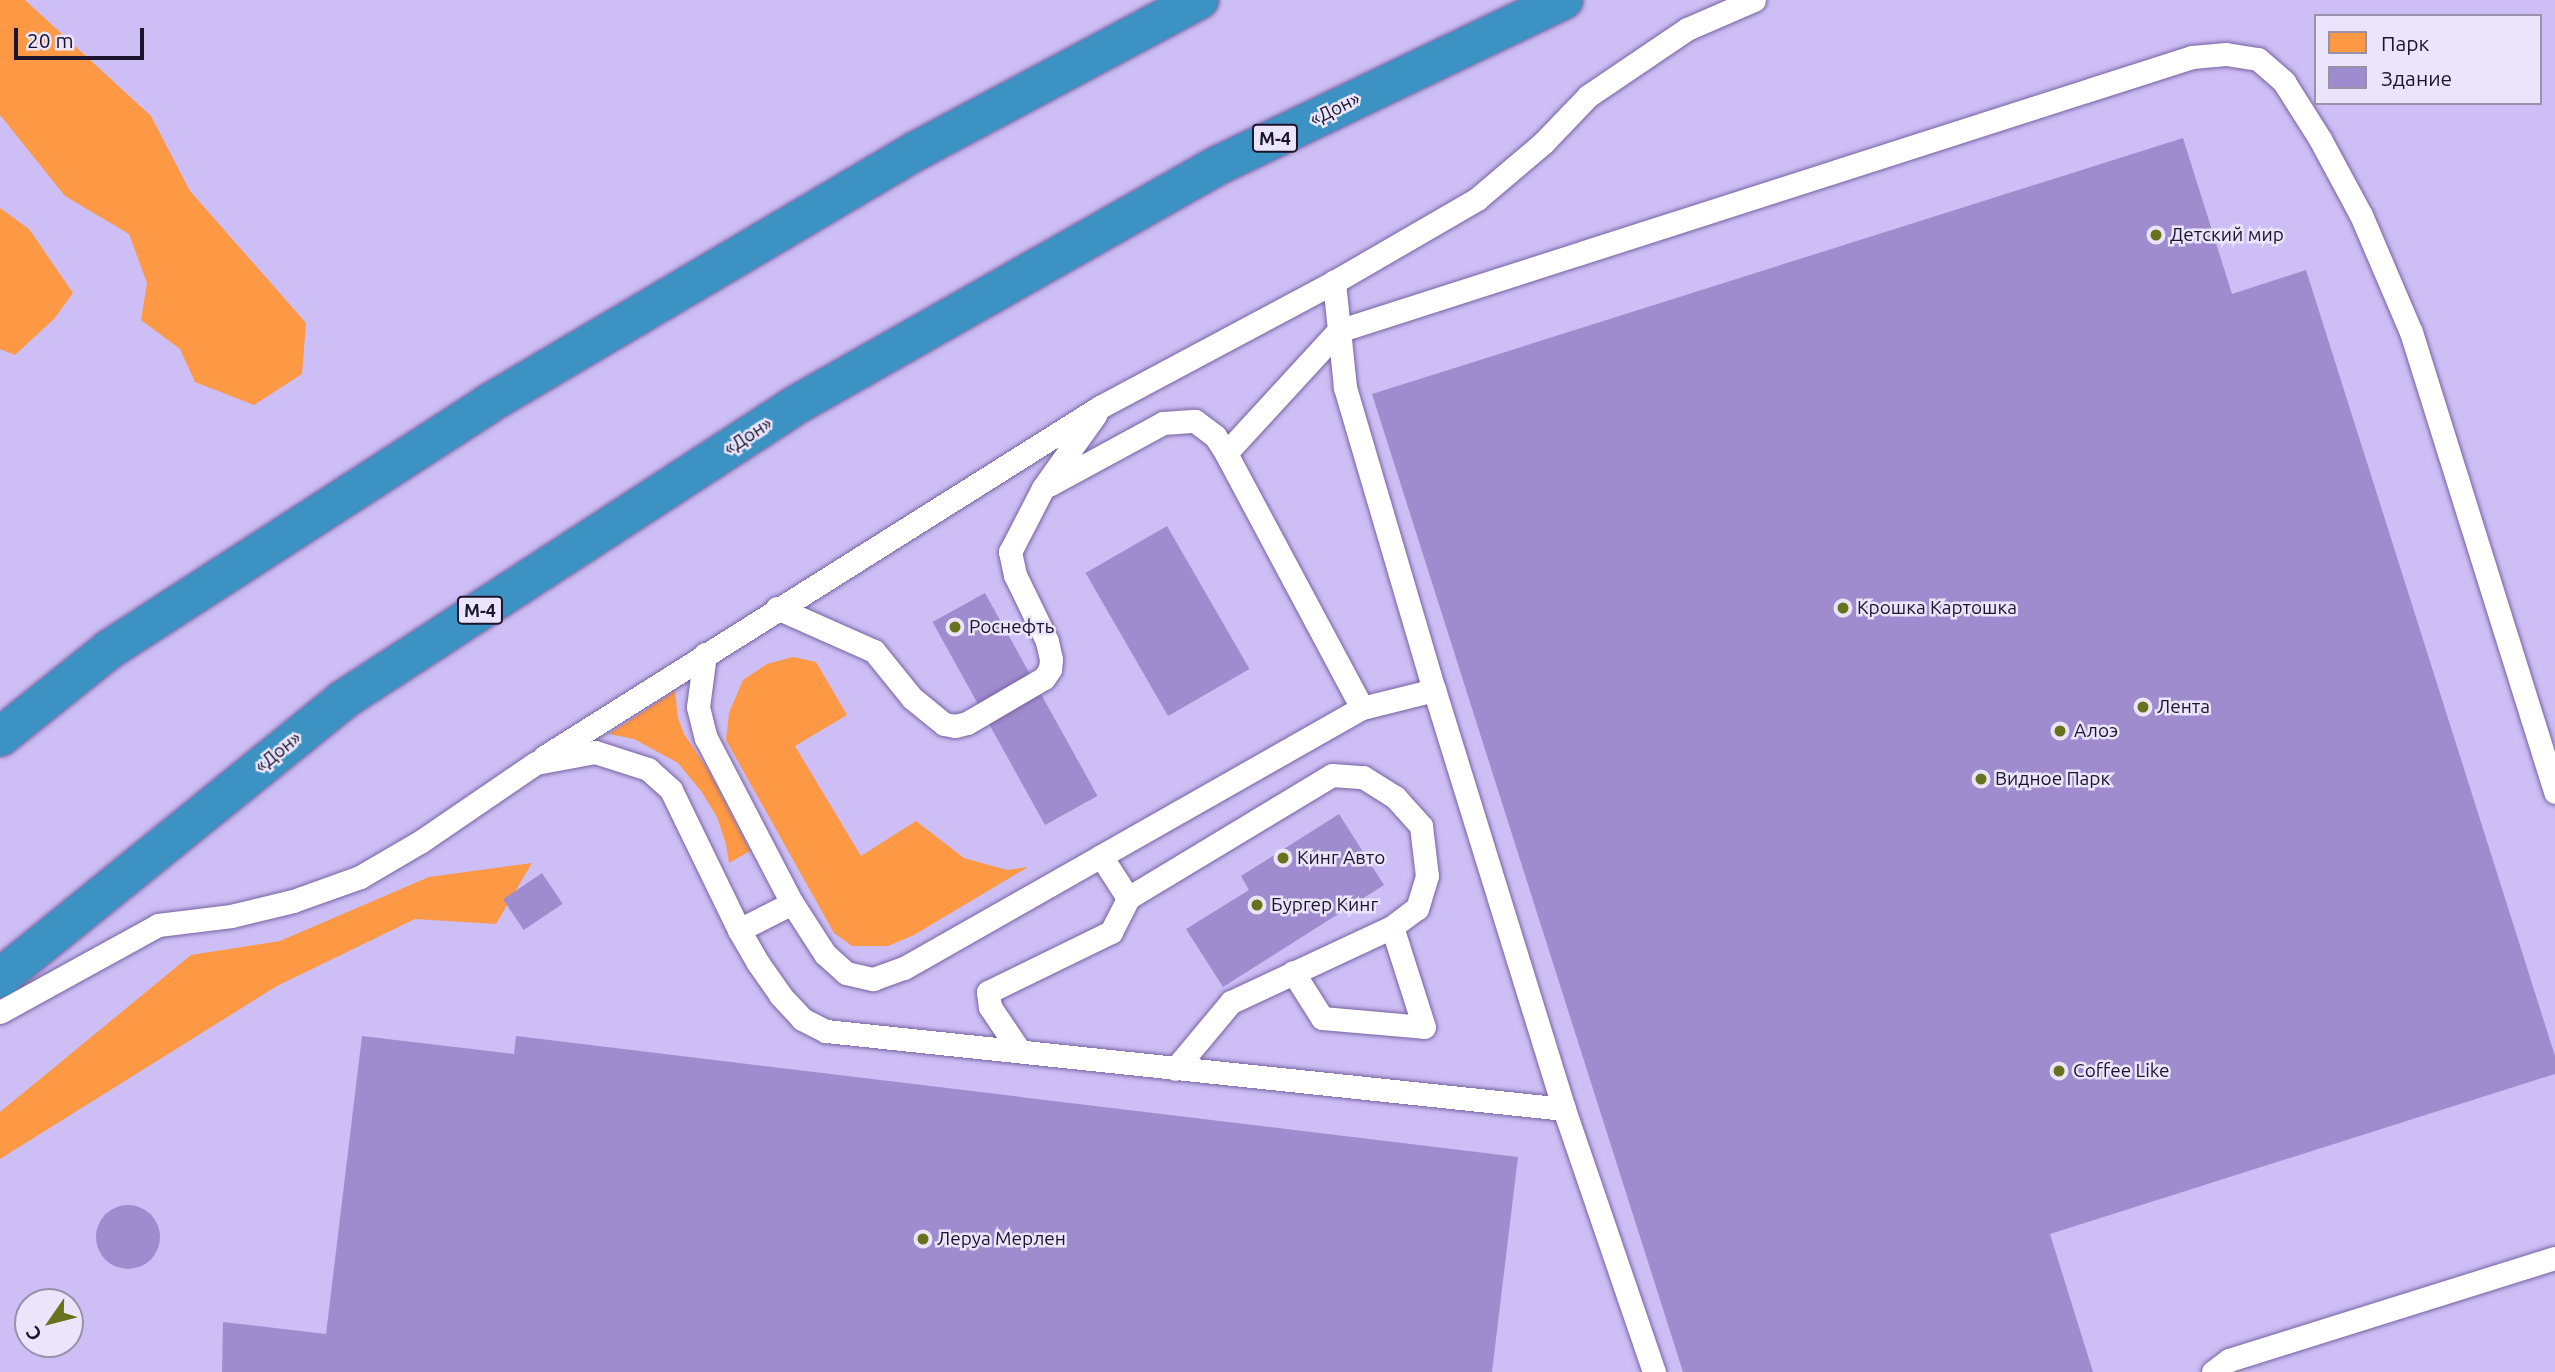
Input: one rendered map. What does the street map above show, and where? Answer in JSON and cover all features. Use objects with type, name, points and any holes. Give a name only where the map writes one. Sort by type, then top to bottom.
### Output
[{"type":"highway","points":[[0,737],[110,649],[488,404],[916,151],[1199,0]]},
{"type":"highway","name":"«Дон»","points":[[0,978],[343,700],[796,405],[1219,165],[1564,0]]},
{"type":"lane","points":[[0,1012],[158,925],[230,916],[280,904],[360,877],[420,842],[536,763],[777,608],[1100,407],[1334,282],[1477,199],[1543,143],[1588,96],[1687,29],[1754,0]]},
{"type":"lane","points":[[1226,453],[1338,331],[2192,57],[2226,54],[2258,59],[2284,82],[2320,139],[2361,215],[2411,332],[2555,792]]},
{"type":"lane","points":[[1334,282],[1345,387],[1434,690],[1564,1109],[1654,1372]]},
{"type":"lane","points":[[777,608],[874,651],[931,717],[955,726],[967,723],[1044,678],[1050,668],[1047,641],[1010,564],[1010,552],[1044,488],[1100,407]]},
{"type":"lane","points":[[1044,488],[1163,424],[1195,421],[1215,436],[1226,453],[1362,708]]},
{"type":"lane","points":[[705,654],[698,707],[706,738],[792,903],[825,954],[846,974],[873,979],[904,968],[1362,708],[1434,690]]},
{"type":"lane","points":[[536,763],[595,752],[648,769],[671,790],[739,930],[780,995],[802,1019],[827,1031],[1564,1109]]},
{"type":"lane","points":[[1019,1050],[990,1007],[988,992],[1111,932],[1128,898],[1332,775],[1363,777],[1395,797],[1421,825],[1427,876],[1417,908],[1392,927],[1231,1002],[1175,1069]]},
{"type":"lane","points":[[1101,856],[1128,898]]},
{"type":"lane","points":[[739,930],[792,903]]},
{"type":"lane","points":[[1293,972],[1322,1018],[1424,1027],[1392,927]]},
{"type":"lane","points":[[2213,1372],[2229,1360],[2555,1258]]},
{"type":"green space","points":[[0,0],[25,0],[151,116],[190,191],[306,323],[302,374],[254,405],[195,382],[180,349],[141,320],[147,283],[129,234],[65,196],[0,115]]},
{"type":"green space","points":[[0,208],[29,229],[73,293],[54,319],[15,355],[0,349]]},
{"type":"green space","points":[[793,657],[816,662],[847,715],[795,746],[861,856],[916,821],[964,858],[1007,870],[1028,867],[914,935],[888,946],[852,946],[834,933],[726,740],[729,713],[743,680],[767,664]]},
{"type":"green space","points":[[675,691],[678,718],[684,734],[710,773],[750,851],[729,863],[717,817],[701,791],[678,763],[634,739],[609,734]]},
{"type":"green space","points":[[532,863],[496,924],[415,919],[277,986],[0,1159],[0,1112],[191,955],[280,941],[429,877]]},
{"type":"building","name":"Видное Парк","points":[[2183,138],[2232,294],[2306,270],[2555,1056],[2555,1074],[2050,1234],[2093,1372],[1683,1372],[1372,394]]},
{"type":"building","points":[[1167,526],[1250,669],[1168,716],[1086,573]]},
{"type":"building","points":[[985,593],[1097,796],[1045,825],[933,622]]},
{"type":"building","points":[[1339,814],[1384,885],[1223,987],[1186,929],[1249,890],[1241,876]]},
{"type":"building","points":[[542,873],[563,904],[524,930],[503,899]]},
{"type":"building","name":"Леруа Мерлен","points":[[362,1036],[514,1054],[516,1036],[1518,1157],[1492,1372],[222,1372],[223,1322],[326,1334]]},
{"type":"building","points":[[128,1205],[140,1207],[151,1214],[158,1225],[158,1249],[151,1260],[140,1267],[128,1269],[116,1267],[105,1260],[98,1249],[96,1237],[98,1225],[105,1214],[116,1207]]},
{"type":"place","name":"Детский мир","points":[[2156,235]]},
{"type":"place","name":"Крошка Картошка","points":[[1843,608]]},
{"type":"place","name":"Роснефть","points":[[955,627]]},
{"type":"place","name":"Лента","points":[[2143,707]]},
{"type":"place","name":"Алоэ","points":[[2060,731]]},
{"type":"place","name":"Видное Парк","points":[[1981,779]]},
{"type":"place","name":"Кинг Авто","points":[[1283,858]]},
{"type":"place","name":"Бургер Кинг","points":[[1257,905]]},
{"type":"place","name":"Coffee Like","points":[[2059,1071]]},
{"type":"place","name":"Леруа Мерлен","points":[[923,1239]]}]
